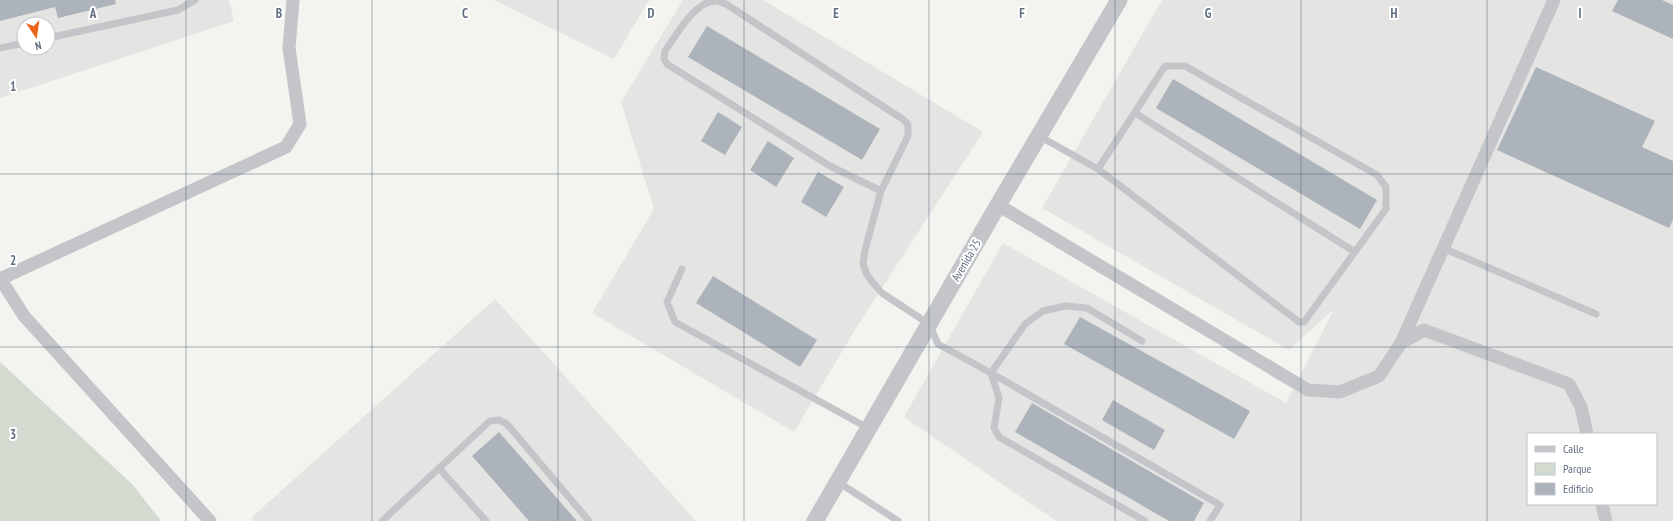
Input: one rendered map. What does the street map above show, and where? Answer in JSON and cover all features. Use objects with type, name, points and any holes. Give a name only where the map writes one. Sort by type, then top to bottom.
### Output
[{"type":"street","points":[[210,521],[24,316],[0,279],[286,147],[300,124],[289,48],[293,0]]},
{"type":"street","name":"Avenida 25","points":[[815,521],[1038,136],[1119,0]]},
{"type":"street","points":[[998,205],[1308,390],[1340,392],[1379,376],[1401,343],[1554,0]]},
{"type":"street","points":[[1401,343],[1424,330],[1569,384],[1581,407],[1587,433]]},
{"type":"street","points":[[1602,505],[1606,521]]},
{"type":"lane","points":[[56,36],[178,10],[195,0]]},
{"type":"lane","points":[[881,191],[830,166],[667,64],[664,59],[666,52],[694,11],[703,5],[716,1],[726,4],[904,120],[908,125],[908,136],[881,191],[865,250],[863,264],[866,273],[873,283],[882,293],[929,324],[938,344],[992,373],[1220,505],[1210,521]]},
{"type":"lane","points":[[0,48],[16,45]]},
{"type":"lane","points":[[1038,136],[1098,169],[1299,322],[1304,322],[1386,209],[1386,187],[1377,175],[1185,66],[1165,66],[1098,169]]},
{"type":"lane","points":[[1134,113],[1355,252]]},
{"type":"lane","points":[[1443,248],[1596,314]]},
{"type":"lane","points":[[682,269],[667,302],[675,322],[869,428]]},
{"type":"lane","points":[[1142,341],[1087,308],[1065,306],[1043,311],[1025,324],[992,373],[999,398],[994,428],[999,437],[1145,521]]},
{"type":"lane","points":[[382,521],[490,421],[499,420],[507,424],[590,521]]},
{"type":"lane","points":[[439,468],[486,521]]},
{"type":"lane","points":[[838,482],[898,521]]},
{"type":"shaded area","points":[[0,0],[229,0],[234,21],[0,98]]},
{"type":"shaded area","points":[[494,0],[649,0],[614,59]]},
{"type":"shaded area","points":[[683,0],[763,0],[983,132],[856,328],[794,432],[592,313],[654,209],[621,102]]},
{"type":"shaded area","points":[[1162,0],[1673,0],[1673,521],[1056,521],[904,417],[1003,243],[1286,403],[1334,309],[1289,350],[1042,208]]},
{"type":"shaded area","points":[[495,299],[696,521],[253,521],[252,517]]},
{"type":"green space","points":[[0,362],[133,485],[161,521],[0,521]]},
{"type":"building","points":[[0,0],[115,0],[116,4],[58,18],[55,7],[0,21]]},
{"type":"building","points":[[1618,0],[1662,0],[1673,5],[1673,39],[1612,11]]},
{"type":"building","points":[[707,26],[880,129],[862,160],[688,57]]},
{"type":"building","points":[[1536,67],[1655,121],[1642,147],[1673,161],[1673,220],[1669,228],[1497,150]]},
{"type":"building","points":[[1173,79],[1377,200],[1360,229],[1156,108]]},
{"type":"building","points":[[718,112],[742,127],[725,155],[701,141]]},
{"type":"building","points":[[768,141],[794,158],[776,187],[750,170]]},
{"type":"building","points":[[818,172],[844,187],[826,217],[801,202]]},
{"type":"building","points":[[713,276],[817,340],[800,367],[696,303]]},
{"type":"building","points":[[1080,317],[1250,411],[1234,439],[1064,344]]},
{"type":"building","points":[[1113,400],[1165,430],[1154,450],[1102,420]]},
{"type":"building","points":[[1032,403],[1204,503],[1194,521],[1169,521],[1015,432]]},
{"type":"building","points":[[499,432],[577,521],[529,521],[472,456]]}]
